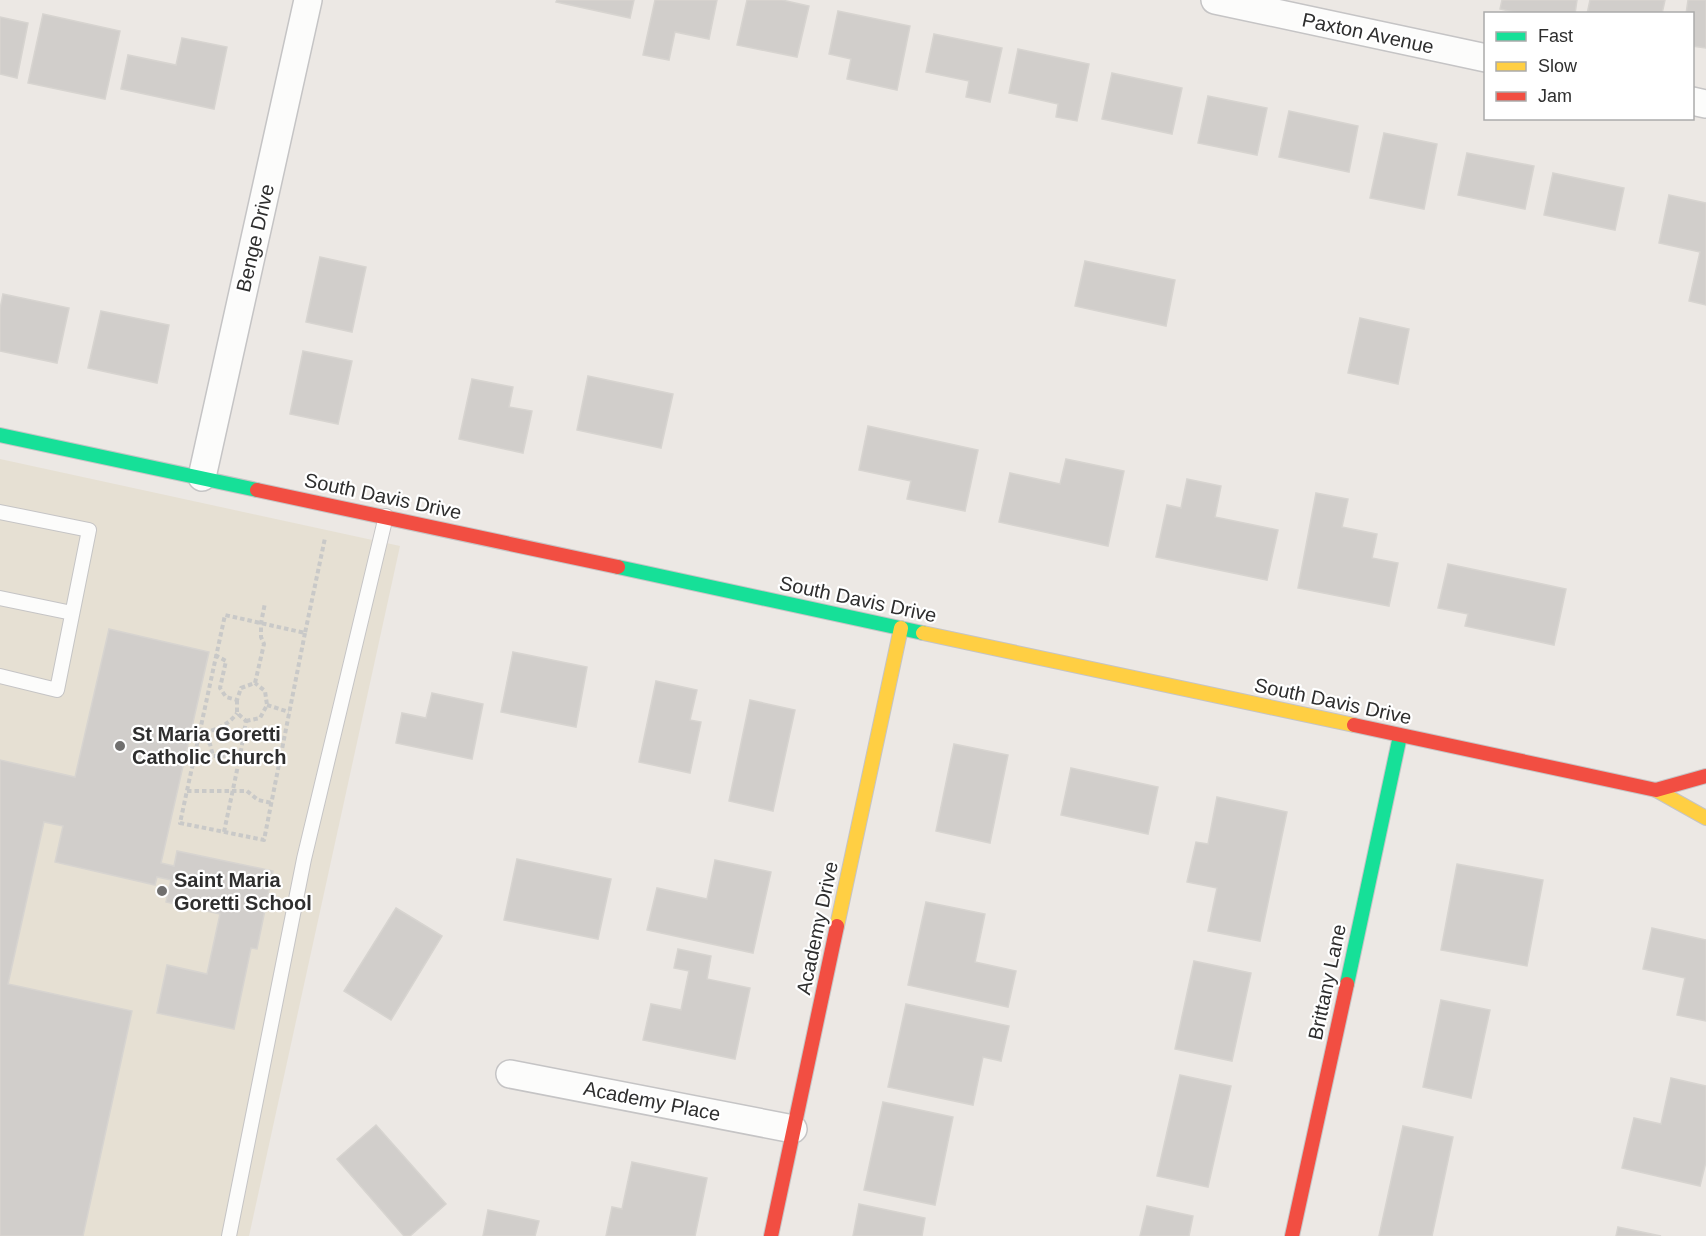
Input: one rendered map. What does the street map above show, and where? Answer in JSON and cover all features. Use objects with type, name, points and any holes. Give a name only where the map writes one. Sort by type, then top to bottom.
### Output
[{"type":"street","name":"Benge Drive","points":[[202,477],[308,0]]},
{"type":"street","name":"Paxton Avenue","points":[[1215,0],[1484,58]]},
{"type":"street","name":"South Davis Drive","points":[[0,435],[1656,790],[1706,776]]},
{"type":"street","name":"Academy Drive","points":[[771,1236],[901,628]]},
{"type":"street","name":"Brittany Lane","points":[[1292,1236],[1400,736]]},
{"type":"street","points":[[1656,790],[1706,818]]},
{"type":"street","name":"Academy Place","points":[[510,1074],[793,1129]]},
{"type":"lane","points":[[0,512],[90,530],[57,690],[0,676]]},
{"type":"lane","points":[[230,1236],[304,859],[386,516]]},
{"type":"lane","points":[[0,598],[72,613]]},
{"type":"path","points":[[305,633],[225,615],[180,823],[264,840],[323,548]]},
{"type":"path","points":[[255,683],[264,644],[261,637],[261,623],[265,603]]},
{"type":"path","points":[[215,655],[226,661],[220,688],[226,696],[237,700]]},
{"type":"path","points":[[199,734],[214,730],[231,721],[237,712],[237,700],[241,688],[255,683]]},
{"type":"path","points":[[246,722],[260,718],[267,705],[265,691],[255,683]]},
{"type":"path","points":[[267,705],[289,712]]},
{"type":"path","points":[[237,712],[246,722]]},
{"type":"path","points":[[224,832],[246,722]]},
{"type":"path","points":[[199,734],[210,744],[213,756],[249,757],[255,764],[282,753]]},
{"type":"path","points":[[187,791],[247,791],[258,800],[272,803]]},
{"type":"shaded area","name":"Saint Maria Goretti School","points":[[0,459],[400,546],[249,1236],[0,1236]]},
{"type":"building","points":[[557,0],[634,0],[630,18],[556,2]]},
{"type":"building","points":[[655,0],[717,0],[709,39],[675,32],[669,60],[643,55]]},
{"type":"building","points":[[747,0],[782,0],[809,6],[797,57],[737,45]]},
{"type":"building","points":[[1502,0],[1577,0],[1575,12],[1513,12],[1500,9]]},
{"type":"building","points":[[1590,0],[1665,0],[1662,12],[1587,12]]},
{"type":"building","points":[[1688,0],[1706,0],[1706,48],[1694,46],[1694,12],[1686,12]]},
{"type":"building","points":[[838,11],[910,26],[897,90],[847,79],[851,59],[829,54]]},
{"type":"building","points":[[43,14],[120,31],[105,99],[28,83]]},
{"type":"building","points":[[0,17],[28,23],[17,78],[0,74]]},
{"type":"building","points":[[934,34],[1002,48],[990,102],[966,97],[969,81],[926,72]]},
{"type":"building","points":[[182,38],[227,47],[214,109],[121,89],[128,55],[176,65]]},
{"type":"building","points":[[1018,49],[1089,64],[1077,121],[1056,117],[1058,104],[1009,93]]},
{"type":"building","points":[[1112,73],[1182,88],[1172,134],[1102,119]]},
{"type":"building","points":[[1208,96],[1267,108],[1257,155],[1198,143]]},
{"type":"building","points":[[1289,111],[1358,126],[1349,172],[1279,157]]},
{"type":"building","points":[[1384,133],[1437,144],[1424,209],[1370,198]]},
{"type":"building","points":[[1467,153],[1534,166],[1525,209],[1458,195]]},
{"type":"building","points":[[1553,173],[1624,188],[1615,230],[1544,215]]},
{"type":"building","points":[[1669,195],[1706,203],[1706,305],[1689,301],[1700,252],[1659,243]]},
{"type":"building","points":[[320,257],[366,267],[352,332],[306,322]]},
{"type":"building","points":[[1085,261],[1175,280],[1166,326],[1075,306]]},
{"type":"building","points":[[3,294],[69,308],[57,363],[0,351],[0,309]]},
{"type":"building","points":[[101,311],[169,325],[157,383],[88,368]]},
{"type":"building","points":[[1360,318],[1409,329],[1398,384],[1348,373]]},
{"type":"building","points":[[303,351],[352,361],[338,424],[290,414]]},
{"type":"building","points":[[588,376],[673,394],[661,448],[577,430]]},
{"type":"building","points":[[472,379],[513,387],[509,407],[532,411],[523,453],[459,439]]},
{"type":"building","points":[[868,426],[978,450],[965,511],[907,499],[911,481],[859,470]]},
{"type":"building","points":[[1066,459],[1124,471],[1108,546],[999,522],[1010,473],[1060,484]]},
{"type":"building","points":[[1187,479],[1221,486],[1215,517],[1278,530],[1267,580],[1156,557],[1167,505],[1181,508]]},
{"type":"building","points":[[1316,493],[1348,499],[1342,527],[1377,534],[1372,558],[1398,563],[1389,606],[1298,588]]},
{"type":"building","points":[[1448,564],[1566,589],[1554,645],[1465,626],[1468,614],[1438,608]]},
{"type":"building","points":[[109,629],[209,652],[161,863],[174,866],[177,851],[273,871],[257,949],[251,948],[234,1029],[157,1013],[167,965],[207,974],[220,914],[166,902],[171,880],[157,877],[155,885],[55,862],[63,826],[44,822],[8,984],[132,1011],[83,1236],[0,1236],[0,760],[75,777]]},
{"type":"building","points":[[513,652],[587,667],[576,727],[501,712]]},
{"type":"building","points":[[656,681],[697,690],[690,720],[701,722],[690,773],[639,762]]},
{"type":"building","points":[[432,693],[483,704],[472,759],[396,743],[402,713],[426,718]]},
{"type":"building","points":[[750,700],[795,710],[773,811],[729,801]]},
{"type":"building","points":[[954,744],[1008,755],[990,843],[936,831]]},
{"type":"building","points":[[1071,768],[1158,787],[1148,834],[1061,815]]},
{"type":"building","points":[[1217,797],[1287,812],[1260,941],[1208,931],[1217,888],[1187,882],[1196,842],[1208,844]]},
{"type":"building","points":[[517,859],[611,879],[598,939],[504,920]]},
{"type":"building","points":[[715,860],[771,872],[753,953],[647,930],[657,888],[707,899]]},
{"type":"building","points":[[1457,864],[1543,880],[1527,966],[1441,950]]},
{"type":"building","points":[[926,902],[985,914],[975,962],[1016,971],[1008,1007],[908,985]]},
{"type":"building","points":[[396,908],[442,936],[391,1020],[344,991]]},
{"type":"building","points":[[1652,928],[1706,940],[1706,1021],[1677,1015],[1685,978],[1643,969]]},
{"type":"building","points":[[678,949],[711,956],[707,979],[750,988],[735,1059],[643,1040],[651,1004],[681,1010],[689,971],[674,968]]},
{"type":"building","points":[[1194,961],[1251,973],[1232,1061],[1175,1049]]},
{"type":"building","points":[[1441,1000],[1490,1010],[1471,1098],[1423,1087]]},
{"type":"building","points":[[906,1004],[1009,1026],[1001,1061],[983,1057],[973,1105],[888,1087]]},
{"type":"building","points":[[1180,1075],[1231,1086],[1208,1187],[1157,1176]]},
{"type":"building","points":[[1671,1078],[1706,1086],[1706,1162],[1700,1186],[1622,1168],[1634,1118],[1661,1124]]},
{"type":"building","points":[[883,1102],[953,1117],[935,1205],[864,1190]]},
{"type":"building","points":[[376,1125],[446,1204],[410,1236],[404,1236],[337,1159]]},
{"type":"building","points":[[1403,1126],[1453,1137],[1432,1236],[1379,1236]]},
{"type":"building","points":[[632,1162],[707,1178],[695,1236],[606,1236],[612,1207],[622,1209]]},
{"type":"building","points":[[859,1204],[925,1218],[922,1236],[853,1236]]},
{"type":"building","points":[[1147,1206],[1193,1216],[1189,1236],[1140,1236]]},
{"type":"building","points":[[488,1210],[539,1221],[535,1236],[483,1236]]},
{"type":"building","points":[[1618,1227],[1661,1236],[1616,1236]]},
{"type":"traffic: fast","points":[[0,435],[257,490]]},
{"type":"traffic: fast","points":[[618,567],[923,633]]},
{"type":"traffic: fast","points":[[1347,984],[1400,736]]},
{"type":"traffic: slow","points":[[837,926],[901,628]]},
{"type":"traffic: slow","points":[[923,633],[1354,725]]},
{"type":"traffic: slow","points":[[1656,790],[1706,818]]},
{"type":"traffic: jam","points":[[257,490],[618,567]]},
{"type":"traffic: jam","points":[[1354,725],[1656,790],[1706,776]]},
{"type":"traffic: jam","points":[[771,1236],[837,926]]},
{"type":"traffic: jam","points":[[1292,1236],[1347,984]]},
{"type":"place","name":"St Maria Goretti Catholic Church","points":[[120,746]]},
{"type":"place","name":"Saint Maria Goretti School","points":[[162,891]]}]
